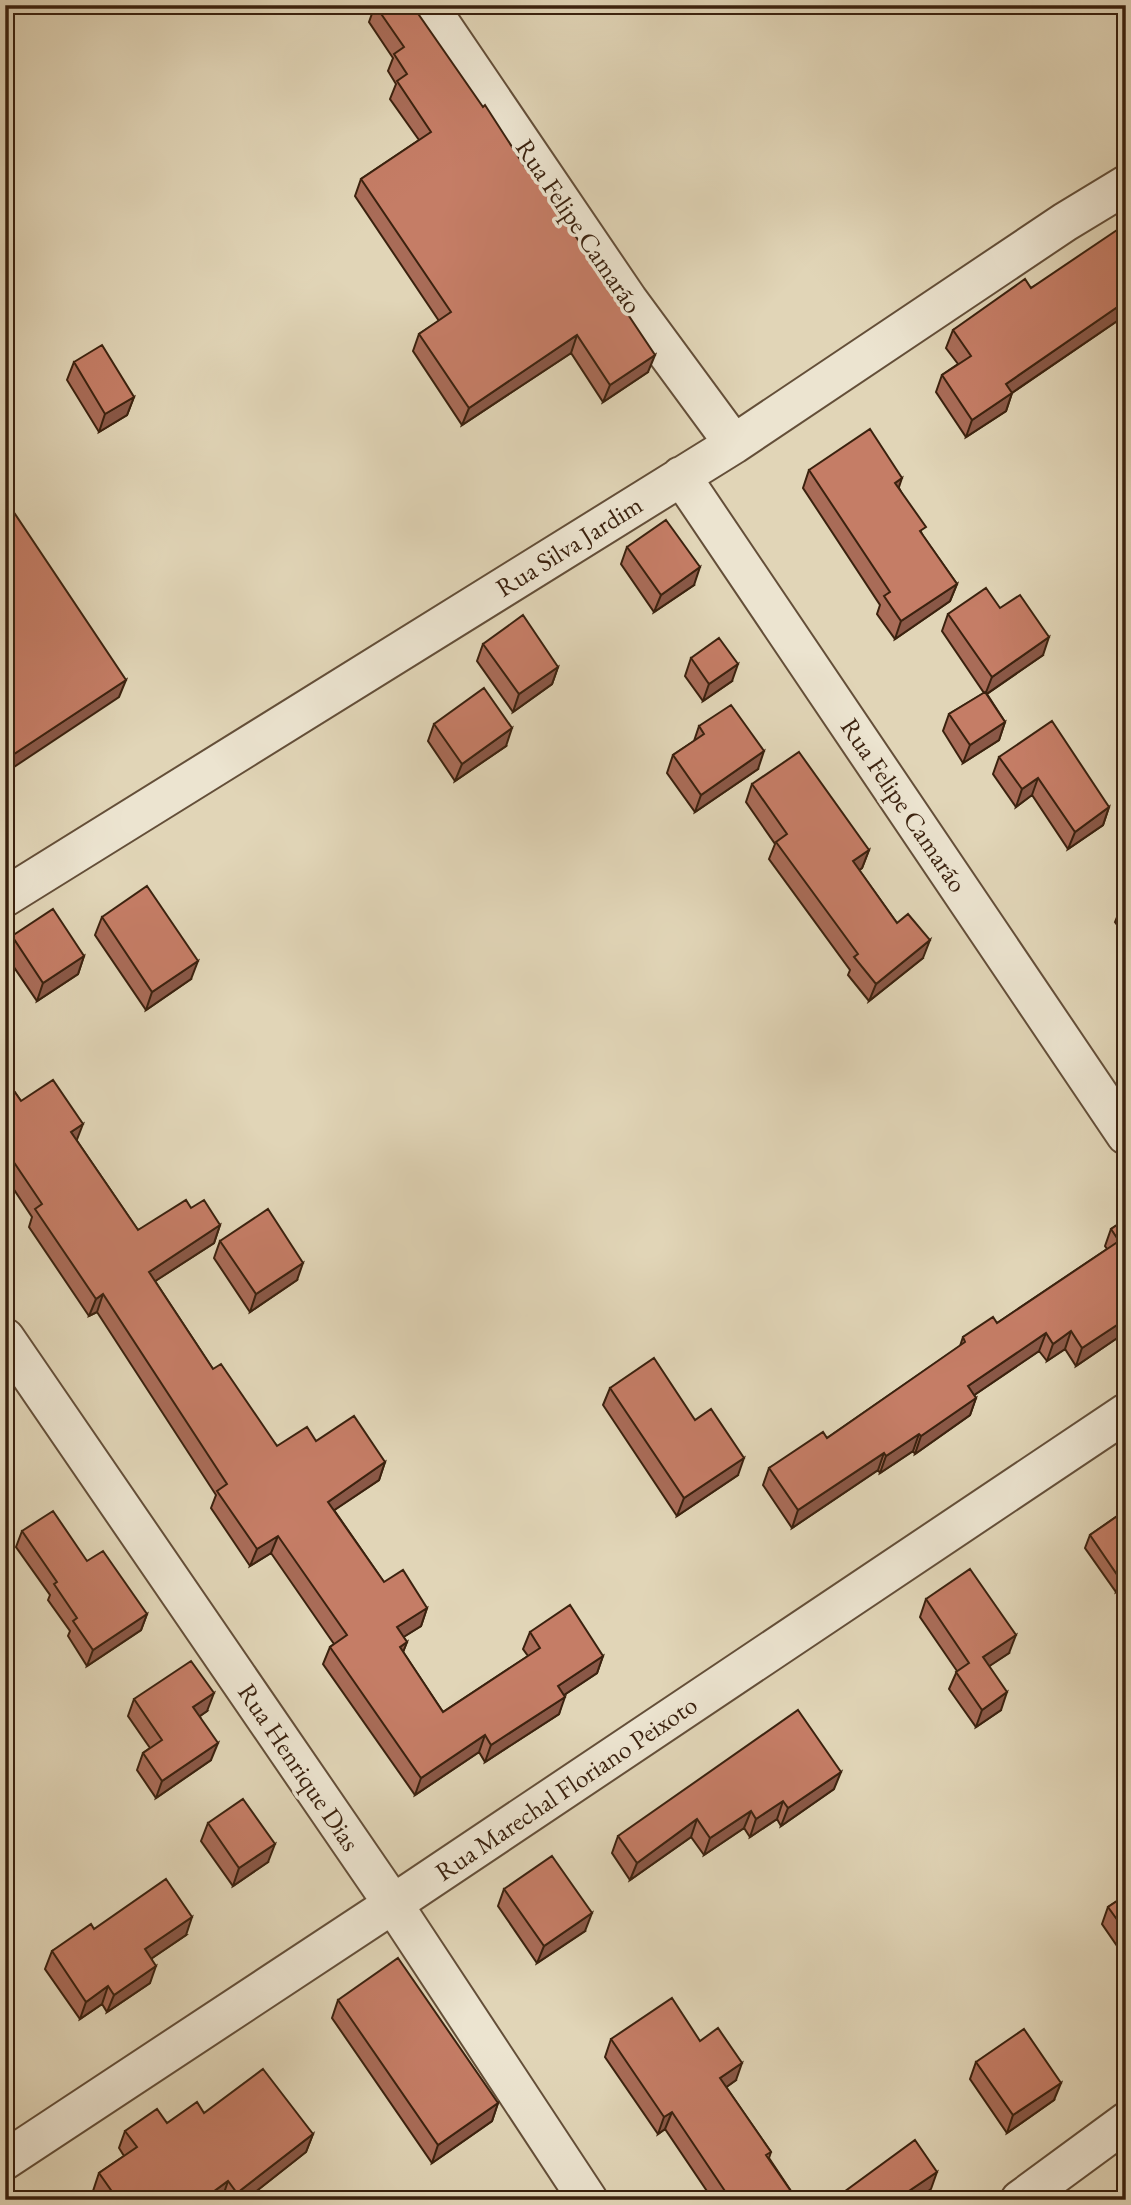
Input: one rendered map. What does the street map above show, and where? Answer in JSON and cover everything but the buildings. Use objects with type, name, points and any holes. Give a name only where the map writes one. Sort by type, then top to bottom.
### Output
[{"type":"street","name":"Rua Felipe Camarão","points":[[428,5],[628,300],[734,444]]},
{"type":"street","name":"Rua Silva Jardim","points":[[5,897],[734,444],[1126,184]]},
{"type":"street","name":"Rua Felipe Camarão","points":[[681,476],[1126,1135]]},
{"type":"street","name":"Rua Henrique Dias","points":[[5,1338],[393,1904],[588,2200]]},
{"type":"street","name":"Rua Marechal Floriano Peixoto","points":[[5,2160],[393,1904],[1126,1413]]},
{"type":"street","points":[[1020,2200],[1126,2122]]}]
